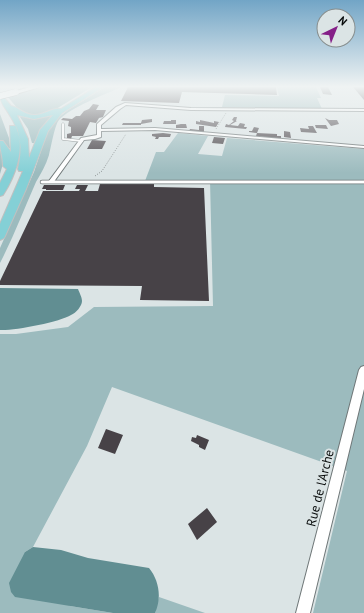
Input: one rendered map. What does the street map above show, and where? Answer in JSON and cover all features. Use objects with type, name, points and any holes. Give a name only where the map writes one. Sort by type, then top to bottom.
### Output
[{"type":"highway","points":[[2,189],[13,164],[16,146],[11,122],[7,116]]},
{"type":"highway","points":[[0,218],[20,174],[26,150],[20,124],[14,116]]},
{"type":"highway","points":[[25,116],[38,117],[43,116]]},
{"type":"highway","points":[[0,236],[21,189],[40,136],[46,126],[56,116]]},
{"type":"highway","points":[[0,143],[6,148],[8,156],[6,169],[2,180],[2,189]]},
{"type":"street","points":[[50,182],[82,141],[88,138],[97,137],[100,134],[99,125],[109,116]]},
{"type":"street","points":[[99,130],[155,129],[364,147]]},
{"type":"street","name":"Rue de l'Arche","points":[[303,613],[364,370]]},
{"type":"lane","points":[[63,124],[63,139],[82,141]]},
{"type":"lane","points":[[42,182],[364,182]]},
{"type":"path","points":[[214,135],[218,124],[224,116]]},
{"type":"path","points":[[92,177],[102,171],[129,130]]},
{"type":"shaded area","points":[[1,116],[9,138],[10,148],[2,150],[4,160],[0,174]]},
{"type":"shaded area","points":[[23,116],[53,116],[41,129],[34,143],[32,143],[28,129],[20,117]]},
{"type":"shaded area","points":[[61,116],[63,116],[58,122],[49,155],[0,263],[0,248],[34,172],[47,133],[54,121]]},
{"type":"shaded area","points":[[178,133],[208,136],[198,154],[222,156],[227,138],[364,149],[364,613],[313,613],[347,471],[112,387],[87,446],[33,547],[25,552],[70,606],[113,613],[0,613],[0,334],[16,334],[68,327],[94,307],[213,306],[210,180],[145,181],[156,152],[164,152]]},
{"type":"shaded area","points":[[0,288],[78,289],[82,298],[82,303],[75,313],[65,318],[25,328],[0,330]]},
{"type":"shaded area","points":[[33,547],[61,550],[88,558],[149,568],[155,578],[159,595],[155,613],[113,613],[15,597],[11,592],[9,583],[25,552]]},
{"type":"shaded area","points":[[159,597],[205,613],[155,613]]},
{"type":"building","points":[[76,116],[104,116],[99,118],[96,123],[90,122],[83,136],[72,136],[71,139],[67,139],[67,134],[71,133],[71,127],[68,126],[69,121],[61,120],[63,118],[72,119]]},
{"type":"building","points":[[234,117],[237,117],[237,121],[230,125],[238,126],[240,123],[245,124],[244,127],[247,127],[246,129],[225,127],[226,124],[229,125],[234,121],[232,120]]},
{"type":"building","points":[[325,118],[329,120],[337,120],[339,124],[331,126]]},
{"type":"building","points":[[152,119],[152,122],[141,125],[122,125],[123,123],[141,123],[142,120]]},
{"type":"building","points":[[176,120],[176,124],[163,124],[164,121]]},
{"type":"building","points":[[200,120],[214,123],[214,121],[219,122],[216,127],[196,124],[196,121],[200,122]]},
{"type":"building","points":[[186,124],[187,128],[176,128],[176,125]]},
{"type":"building","points":[[315,125],[326,125],[328,129],[316,128]]},
{"type":"building","points":[[199,126],[204,126],[204,133],[189,131],[190,129],[199,130]]},
{"type":"building","points":[[308,126],[313,126],[317,133],[301,132],[300,128],[309,129]]},
{"type":"building","points":[[254,127],[259,128],[257,133],[249,132],[252,131]]},
{"type":"building","points":[[284,131],[290,132],[291,138],[284,137]]},
{"type":"building","points":[[257,133],[277,134],[277,136],[281,136],[281,139],[256,136]]},
{"type":"building","points":[[152,134],[171,134],[170,137],[159,137],[158,139],[155,139],[156,137],[152,136]]},
{"type":"building","points":[[214,137],[225,138],[223,144],[212,143]]},
{"type":"building","points":[[92,140],[106,141],[102,149],[87,149]]},
{"type":"building","points":[[100,184],[154,184],[154,187],[204,188],[209,301],[140,300],[142,286],[0,285],[0,281],[43,191],[79,191],[80,189],[75,189],[77,185],[88,185],[85,191],[98,191]]},
{"type":"building","points":[[44,185],[65,185],[63,190],[46,190],[42,189]]},
{"type":"building","points":[[106,429],[123,435],[115,454],[98,448]]},
{"type":"building","points":[[197,435],[209,440],[205,450],[191,441],[192,437],[196,438]]},
{"type":"building","points":[[207,508],[217,522],[197,540],[188,524]]}]
